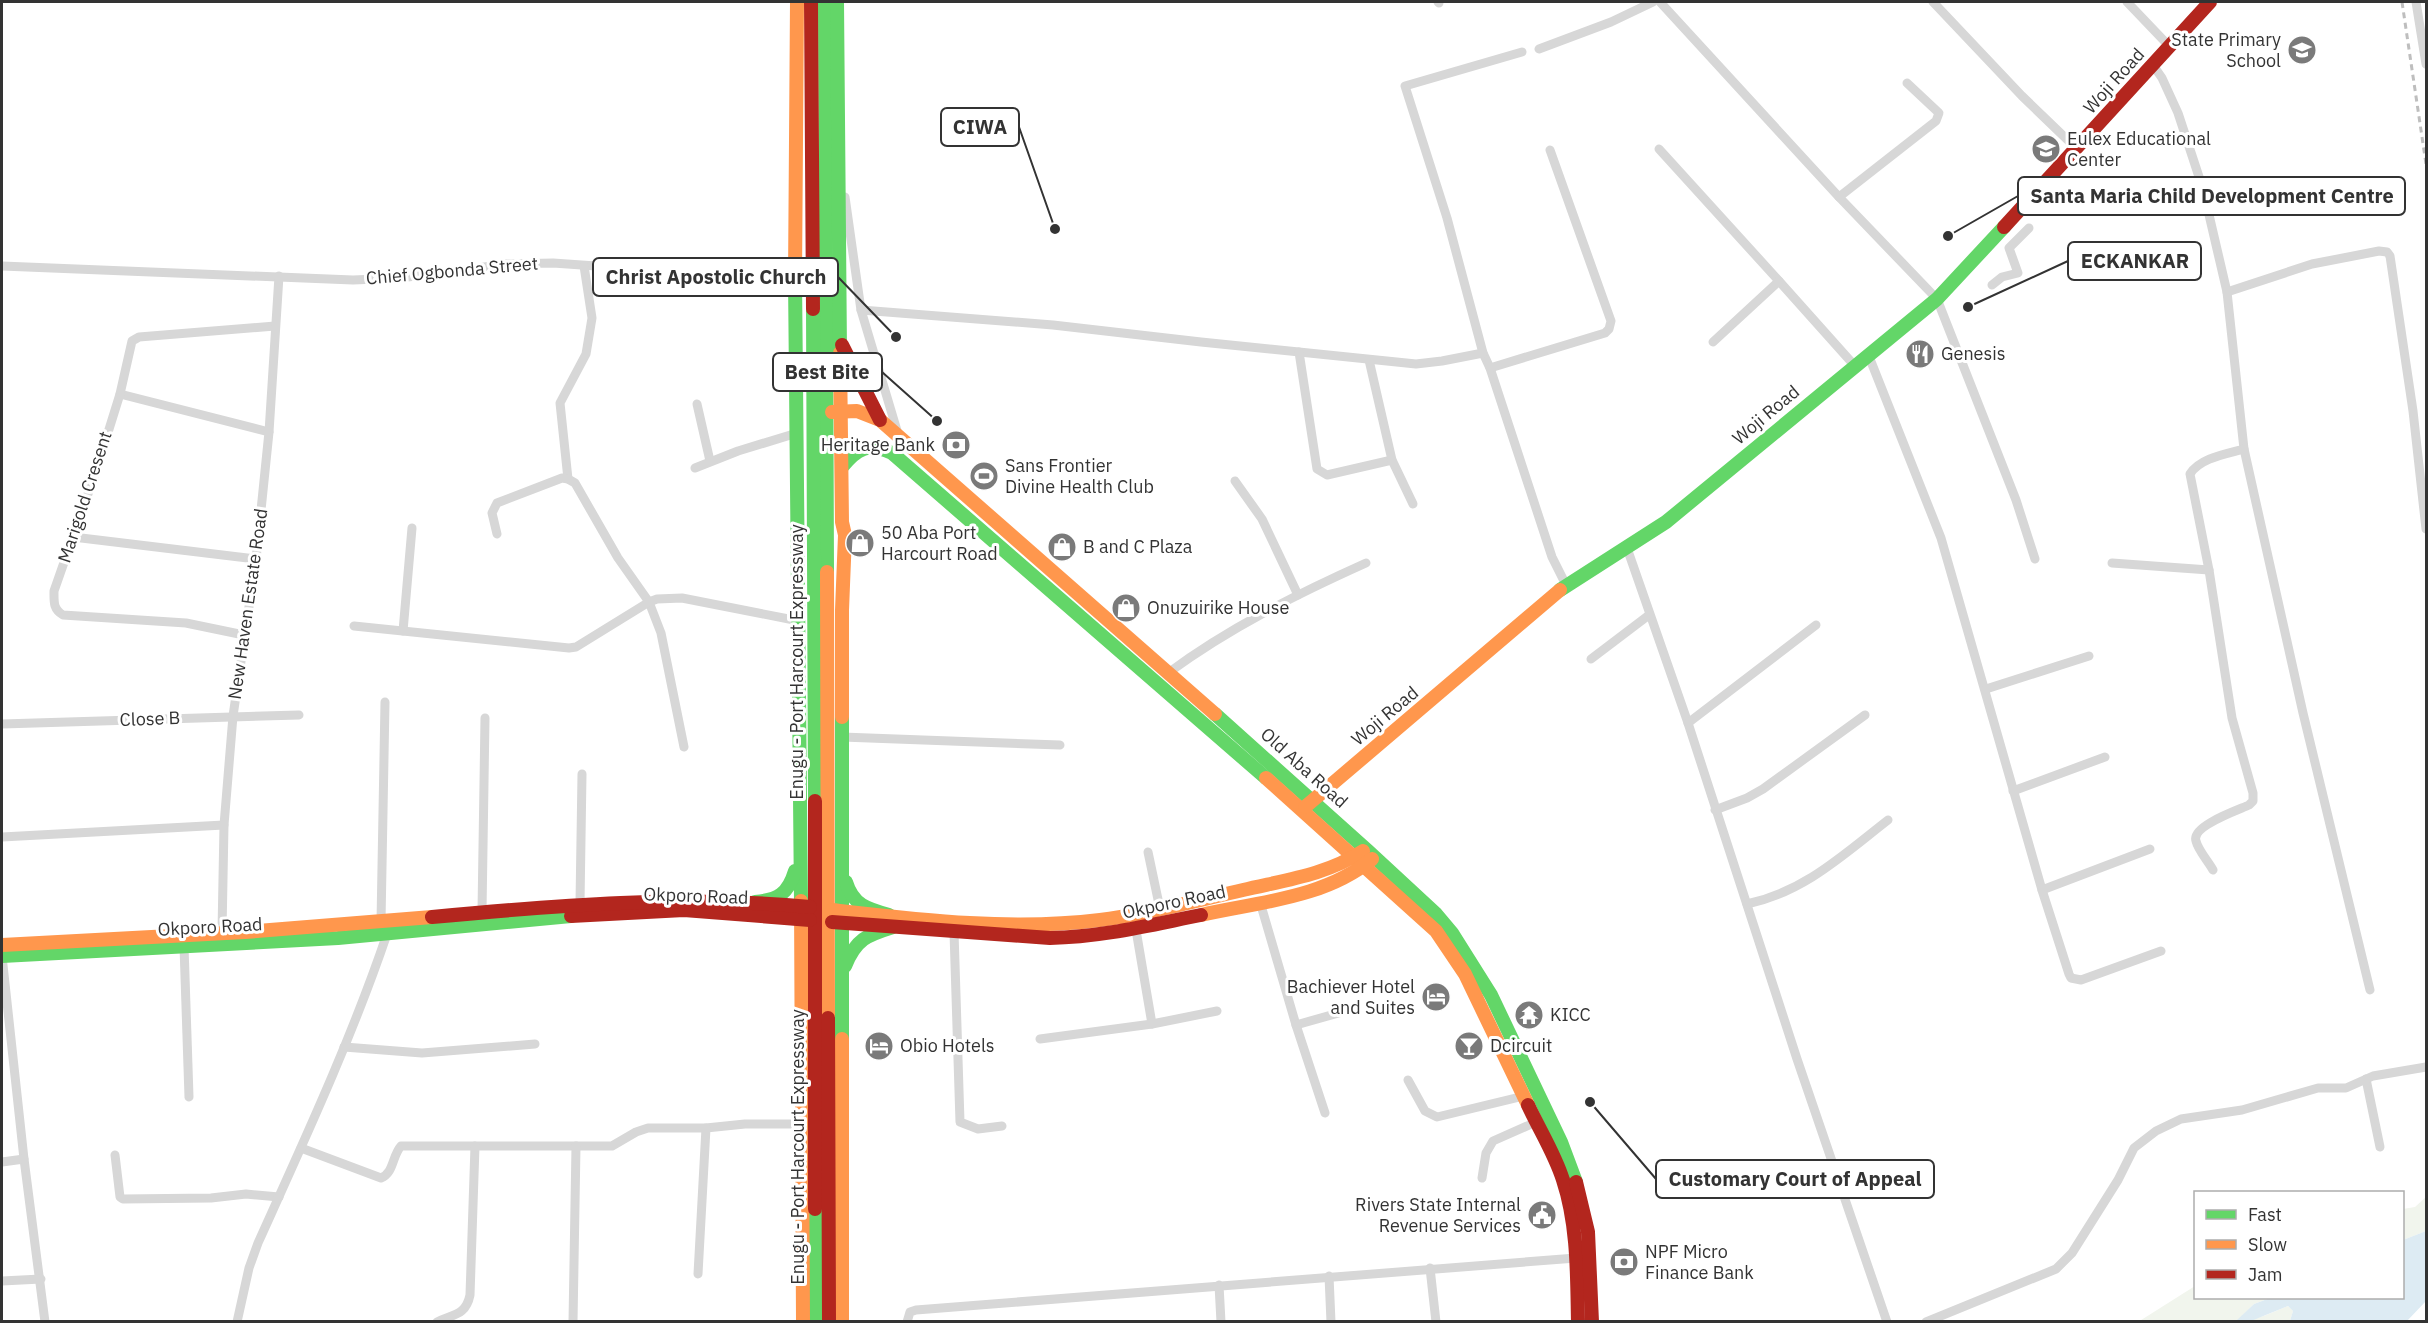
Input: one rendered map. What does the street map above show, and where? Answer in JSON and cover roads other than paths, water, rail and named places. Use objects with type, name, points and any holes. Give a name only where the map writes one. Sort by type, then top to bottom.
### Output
[{"type":"main road","points":[[797,2],[795,280],[803,1322]]},
{"type":"main road","name":"Enugu - Port Harcourt Expressway","points":[[811,2],[818,46],[823,1012],[829,1322]]},
{"type":"main road","name":"Enugu - Port Harcourt Expressway","points":[[818,46],[825,2]]},
{"type":"main road","points":[[798,551],[805,560],[816,564],[829,562],[836,552],[842,522],[843,410],[837,2]]},
{"type":"main road","name":"Woji Road","points":[[1303,810],[1566,585],[1666,522],[1937,299],[2210,2]]},
{"type":"main road","points":[[841,343],[880,420]]},
{"type":"main road","name":"Old Aba Road","points":[[797,433],[812,418],[843,410],[863,412],[880,420],[987,518],[1314,799],[1448,946],[1465,974],[1563,1179],[1573,1218],[1578,1322]]},
{"type":"main road","name":"Old Aba Road","points":[[842,467],[849,457],[865,446],[873,445],[892,453],[1303,810],[1436,914],[1468,954],[1482,977],[1570,1164],[1583,1204],[1587,1226],[1592,1322]]},
{"type":"main road","points":[[842,522],[845,535],[842,610],[842,1322]]},
{"type":"main road","points":[[755,902],[784,896],[790,889],[801,838]]},
{"type":"main road","name":"Okporo Road","points":[[891,921],[954,932],[1073,938],[1136,930],[1286,897],[1334,882],[1366,857]]},
{"type":"main road","name":"Okporo Road","points":[[2,956],[184,946],[384,928],[656,911],[801,913],[891,921],[1053,924],[1105,919],[1160,909],[1304,876],[1366,857]]},
{"type":"main road","points":[[842,858],[851,899],[891,921]]},
{"type":"main road","name":"Okporo Road","points":[[2,945],[222,932],[384,928],[482,912],[580,903],[683,899],[755,902],[801,913]]},
{"type":"main road","points":[[842,974],[849,953],[859,940],[891,921]]},
{"type":"main road","name":"Enugu - Port Harcourt Expressway","points":[[814,1322],[823,1012]]},
{"type":"street","points":[[1539,49],[1611,22],[1653,2]]},
{"type":"street","points":[[1662,4],[1674,2]]},
{"type":"street","points":[[1933,2],[2022,96],[2077,149]]},
{"type":"street","points":[[2127,2],[2170,47]]},
{"type":"street","points":[[2416,2],[2427,64]]},
{"type":"street","points":[[1662,4],[1839,197],[1937,299],[2016,500],[2035,558]]},
{"type":"street","points":[[1522,52],[1405,86],[1442,203],[1483,353],[1490,368],[1552,557],[1566,585]]},
{"type":"street","points":[[2153,65],[2162,78],[2178,113],[2203,189],[2227,292],[2244,449],[2308,735],[2370,990]]},
{"type":"street","points":[[1839,197],[1936,121],[1939,113],[1907,83]]},
{"type":"street","points":[[1659,149],[1854,365]]},
{"type":"street","points":[[1490,368],[1605,333],[1610,329],[1611,321],[1550,150]]},
{"type":"street","points":[[839,193],[845,196],[861,310],[898,436]]},
{"type":"street","points":[[1992,285],[2002,277],[2018,273],[2009,248],[2029,228]]},
{"type":"street","points":[[2227,292],[2312,264],[2379,251],[2387,252],[2390,256],[2413,411],[2427,530]]},
{"type":"street","name":"Chief Ogbonda Street","points":[[2,266],[353,280],[390,279],[507,264],[553,263],[795,280]]},
{"type":"street","points":[[568,478],[560,403],[586,354],[592,318],[584,266]]},
{"type":"street","name":"New Haven Estate Road","points":[[222,932],[224,825],[233,716],[256,558],[269,432],[279,276]]},
{"type":"street","points":[[1713,342],[1779,281]]},
{"type":"street","points":[[861,310],[1053,325],[1368,360],[1428,363],[1483,353]]},
{"type":"street","name":"Marigold Cresent","points":[[244,635],[186,623],[63,615],[57,611],[54,591],[120,394],[130,348],[135,338],[275,326]]},
{"type":"street","points":[[1299,352],[1317,469],[1327,474],[1392,460]]},
{"type":"street","points":[[1868,354],[1941,538],[2042,890],[2072,978],[2081,980],[2161,951]]},
{"type":"street","points":[[1368,360],[1392,460],[1413,504]]},
{"type":"street","points":[[120,394],[269,432]]},
{"type":"street","points":[[697,404],[710,461]]},
{"type":"street","points":[[695,468],[797,433]]},
{"type":"street","points":[[2213,870],[2195,840],[2196,834],[2204,826],[2249,805],[2253,801],[2253,792],[2232,718],[2209,570],[2190,474],[2194,467],[2201,463],[2244,449]]},
{"type":"street","points":[[497,534],[492,513],[497,503],[562,478],[568,478],[575,483],[618,558],[649,602],[661,633],[684,747]]},
{"type":"street","points":[[1234,481],[1262,519],[1298,595]]},
{"type":"street","points":[[404,631],[412,528]]},
{"type":"street","points":[[73,537],[256,558]]},
{"type":"street","points":[[1627,548],[1688,723],[1797,1059],[1887,1322]]},
{"type":"street","points":[[1168,673],[1229,633],[1298,595],[1366,563]]},
{"type":"street","points":[[2112,563],[2209,570]]},
{"type":"street","points":[[354,626],[569,648],[576,647],[657,599],[682,598],[799,621]]},
{"type":"street","points":[[1591,659],[1649,615]]},
{"type":"street","points":[[1688,723],[1816,625]]},
{"type":"street","points":[[1986,689],[2089,656]]},
{"type":"street","points":[[237,1322],[252,1260],[369,987],[384,928],[385,702]]},
{"type":"street","name":"Close B","points":[[2,724],[299,715]]},
{"type":"street","points":[[1715,810],[1747,798],[1763,789],[1865,715]]},
{"type":"street","points":[[482,912],[485,718]]},
{"type":"street","points":[[842,737],[1060,745]]},
{"type":"street","points":[[2013,791],[2105,757]]},
{"type":"street","points":[[580,903],[582,774]]},
{"type":"street","points":[[1747,904],[1775,898],[1803,884],[1888,820]]},
{"type":"street","points":[[2,837],[224,825]]},
{"type":"street","points":[[2042,890],[2150,849]]},
{"type":"street","points":[[1148,852],[1160,909]]},
{"type":"street","points":[[1260,902],[1296,1025],[1325,1113]]},
{"type":"street","points":[[1136,930],[1152,1024]]},
{"type":"street","points":[[954,932],[960,1122],[978,1129],[1002,1126]]},
{"type":"street","points":[[184,946],[189,1097]]},
{"type":"street","points":[[2,956],[6,1039],[41,1279],[45,1322]]},
{"type":"street","points":[[1296,1025],[1349,1010]]},
{"type":"street","points":[[1040,1039],[1152,1024],[1217,1011]]},
{"type":"street","points":[[344,1047],[422,1053],[535,1044]]},
{"type":"street","points":[[1926,1322],[2056,1269],[2072,1253],[2118,1180],[2134,1148],[2156,1131],[2181,1119],[2242,1110],[2318,1088],[2346,1088],[2367,1079],[2427,1067]]},
{"type":"street","points":[[2367,1079],[2380,1147]]},
{"type":"street","points":[[1408,1080],[1425,1111],[1437,1117],[1524,1096]]},
{"type":"street","points":[[1482,1178],[1486,1154],[1493,1141],[1536,1122]]},
{"type":"street","points":[[301,1148],[381,1178],[389,1174],[401,1146],[612,1146],[648,1128],[802,1124]]},
{"type":"street","points":[[698,1274],[706,1128]]},
{"type":"street","points":[[437,1322],[468,1307],[475,1146]]},
{"type":"street","points":[[573,1322],[576,1146]]},
{"type":"street","points":[[115,1155],[120,1197],[123,1199],[211,1198],[246,1194],[279,1197]]},
{"type":"street","points":[[2,1162],[24,1159]]},
{"type":"street","points":[[907,1322],[910,1312],[916,1310],[1576,1258]]},
{"type":"street","points":[[1430,1268],[1436,1322]]},
{"type":"street","points":[[1329,1276],[1331,1322]]},
{"type":"street","points":[[2,1281],[41,1279]]},
{"type":"street","points":[[1219,1285],[1221,1322]]},
{"type":"railway","points":[[2402,2],[2426,164]]},
{"type":"place","name":"State Primary School","points":[[2302,50]]},
{"type":"place","name":"Eulex Educational Center","points":[[2046,149]]},
{"type":"place","name":"CIWA","points":[[1055,229]]},
{"type":"place","name":"Santa Maria Child Development Centre","points":[[1948,236]]},
{"type":"place","name":"ECKANKAR","points":[[1968,307]]},
{"type":"place","name":"Christ Apostolic Church","points":[[896,337]]},
{"type":"place","name":"Genesis","points":[[1920,354]]},
{"type":"place","name":"Best Bite","points":[[937,421]]},
{"type":"place","name":"Heritage Bank","points":[[956,445]]},
{"type":"place","name":"Sans Frontier Divine Health Club","points":[[984,476]]},
{"type":"place","name":"50 Aba Port Harcourt Road","points":[[860,543]]},
{"type":"place","name":"B and C Plaza","points":[[1062,547]]},
{"type":"place","name":"Onuzuirike House","points":[[1126,608]]},
{"type":"place","name":"Bachiever Hotel and Suites","points":[[1436,997]]},
{"type":"place","name":"KICC","points":[[1529,1015]]},
{"type":"place","name":"Obio Hotels","points":[[879,1046]]},
{"type":"place","name":"Dcircuit","points":[[1469,1046]]},
{"type":"place","name":"Customary Court of Appeal","points":[[1590,1102]]},
{"type":"place","name":"Rivers State Internal Revenue Services","points":[[1542,1215]]},
{"type":"place","name":"NPF Micro Finance Bank","points":[[1624,1262]]}]
